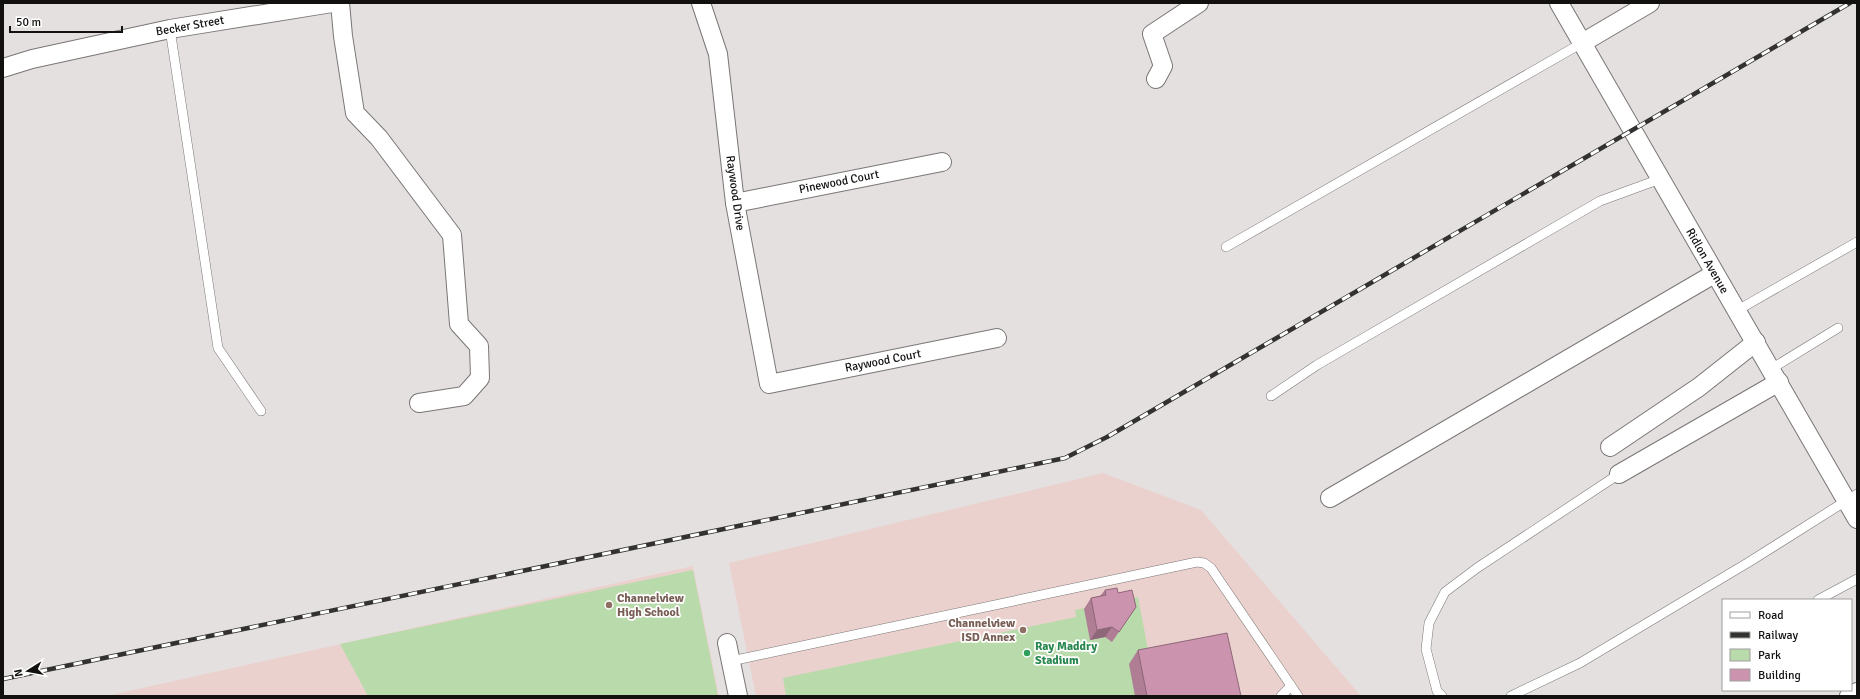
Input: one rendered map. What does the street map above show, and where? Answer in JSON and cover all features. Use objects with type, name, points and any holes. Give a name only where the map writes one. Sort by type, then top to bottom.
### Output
[{"type":"street","name":"Becker Street","points":[[3,68],[38,57],[170,29],[332,3]]},
{"type":"street","points":[[340,3],[343,36],[355,113],[379,138],[452,235],[459,324],[479,346],[480,378],[464,396],[419,403]]},
{"type":"street","name":"Raywood Drive","points":[[701,3],[718,54],[735,203],[769,384]]},
{"type":"street","points":[[1156,79],[1163,66],[1152,34],[1199,3]]},
{"type":"street","name":"Ridlon Avenue","points":[[1559,3],[1714,274],[1775,375],[1852,497],[1857,519]]},
{"type":"street","points":[[1582,43],[1650,3]]},
{"type":"street","name":"Pinewood Court","points":[[735,203],[942,162]]},
{"type":"street","points":[[1330,498],[1714,274]]},
{"type":"street","name":"Raywood Court","points":[[769,384],[997,338]]},
{"type":"street","points":[[1610,447],[1699,387],[1756,342]]},
{"type":"street","points":[[1619,474],[1775,375]]},
{"type":"street","points":[[727,643],[738,696]]},
{"type":"street","points":[[1849,696],[1857,692]]},
{"type":"lane","points":[[170,29],[218,348],[261,411]]},
{"type":"lane","points":[[1226,247],[1582,43]]},
{"type":"lane","points":[[1271,396],[1317,365],[1600,201],[1660,179]]},
{"type":"lane","points":[[1736,311],[1857,242]]},
{"type":"lane","points":[[1775,375],[1838,328]]},
{"type":"lane","points":[[1442,696],[1437,691],[1426,649],[1429,623],[1445,592],[1478,568],[1619,474]]},
{"type":"lane","points":[[1511,696],[1580,663],[1749,562],[1852,497]]},
{"type":"lane","points":[[731,661],[1197,562],[1204,563],[1211,568],[1298,696]]},
{"type":"lane","points":[[1820,599],[1857,579]]},
{"type":"lane","points":[[1281,696],[1291,686]]},
{"type":"shaded area","name":"Channelview ISD Annex","points":[[1103,473],[1201,510],[1361,696],[756,696],[729,563]]},
{"type":"shaded area","name":"Channelview High School","points":[[693,566],[719,696],[106,696]]},
{"type":"green space","name":"Channelview High School","points":[[693,570],[718,696],[368,696],[340,644]]},
{"type":"green space","name":"Ray Maddry Stadium","points":[[1138,597],[1150,660],[1228,696],[786,696],[783,678],[1076,617],[1075,610]]},
{"type":"building","points":[[1117,588],[1118,593],[1132,590],[1136,607],[1119,632],[1112,627],[1097,630],[1091,598],[1106,595],[1105,590]]},
{"type":"building","points":[[1227,633],[1241,696],[1147,696],[1138,650]]},
{"type":"railway","points":[[3,679],[1065,458],[1107,437],[1850,3]]},
{"type":"place","name":"Channelview High School","points":[[609,605]]},
{"type":"place","name":"Channelview ISD Annex","points":[[1023,630]]},
{"type":"place","name":"Ray Maddry Stadium","points":[[1027,653]]}]
